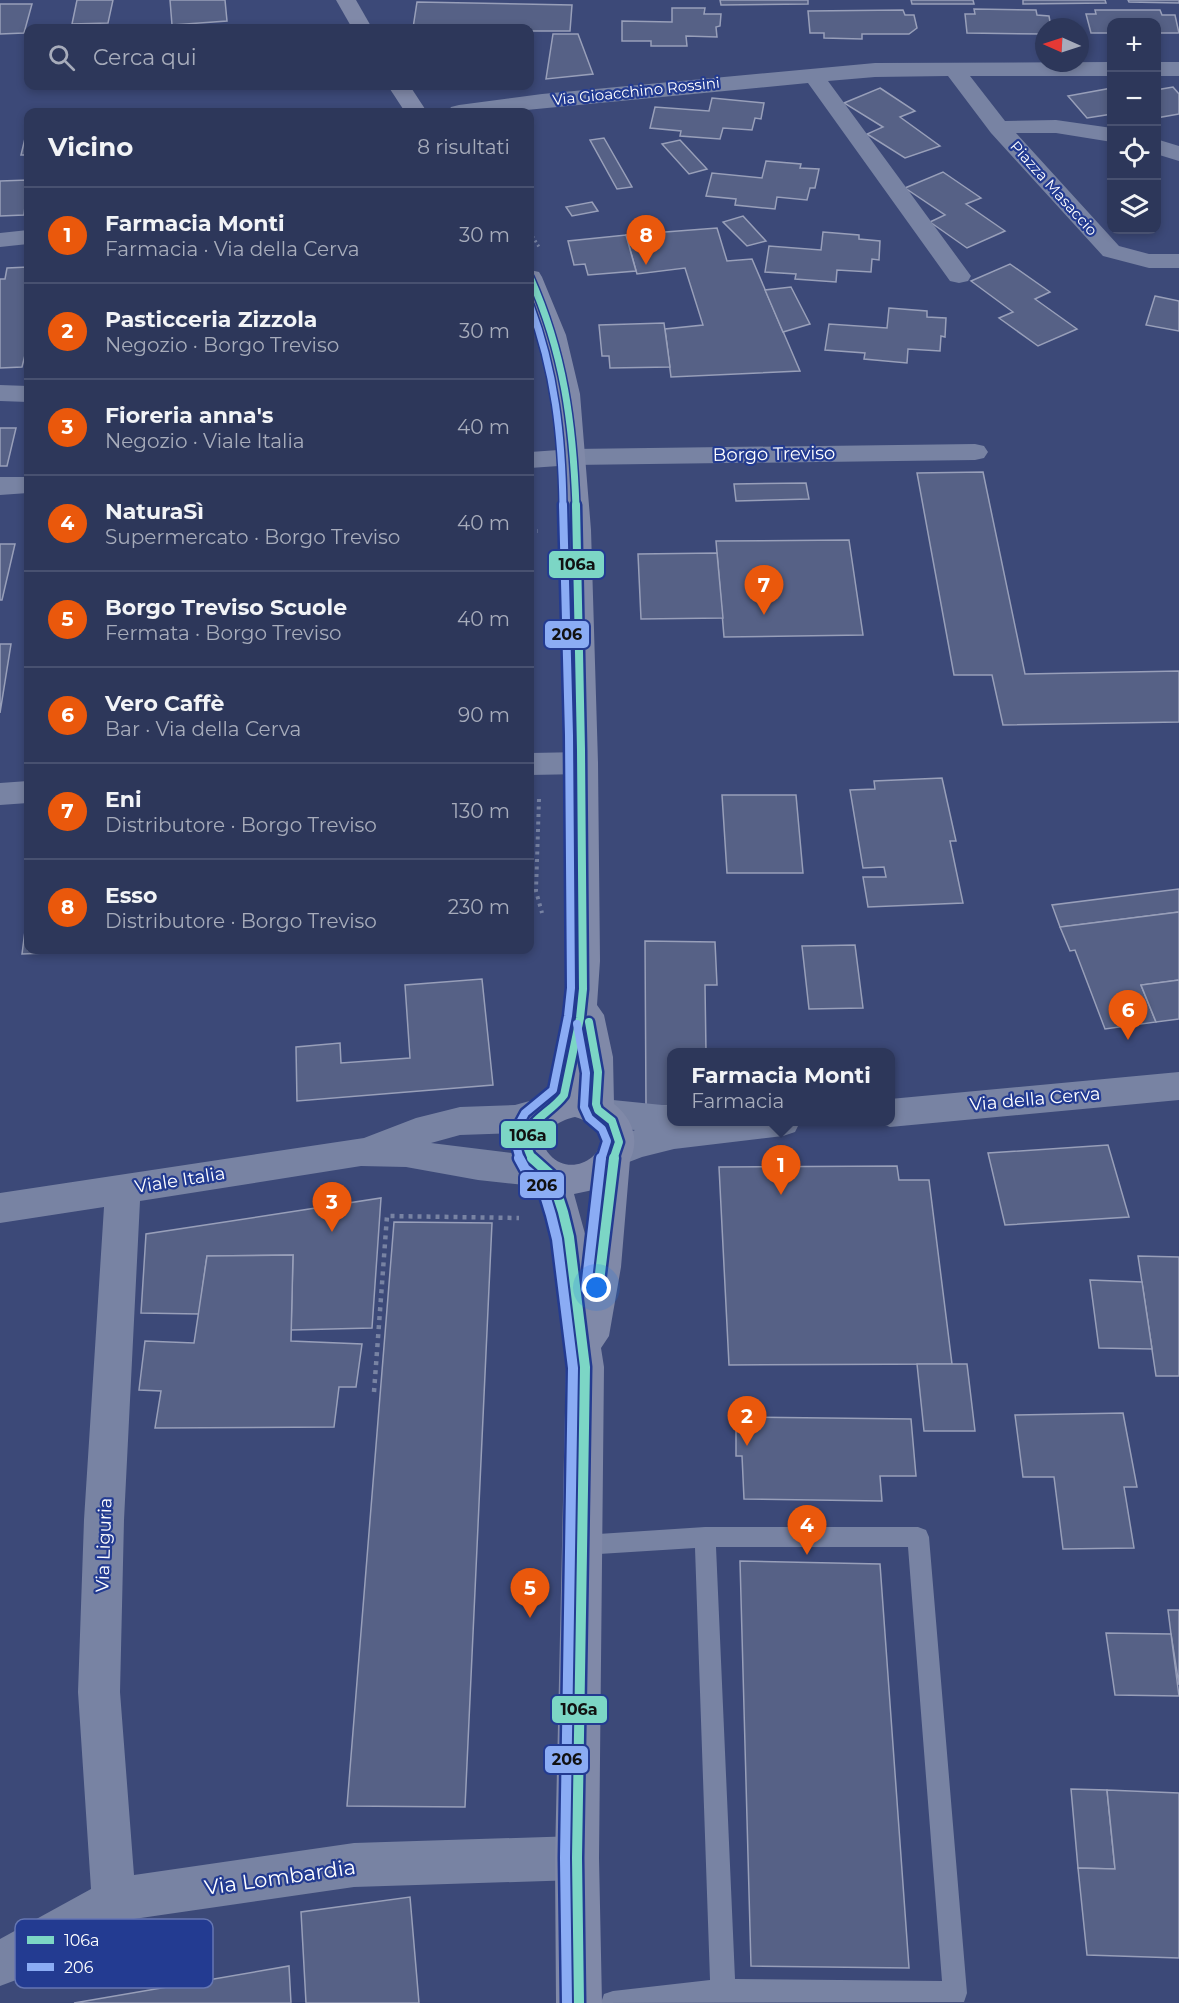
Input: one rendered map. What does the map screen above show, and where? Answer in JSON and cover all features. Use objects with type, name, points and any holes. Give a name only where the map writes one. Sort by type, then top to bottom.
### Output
[{"type":"street","points":[[346,0],[360,24]]},
{"type":"street","name":"Via Gioacchino Rossini","points":[[489,108],[875,70],[1107,69]]},
{"type":"street","points":[[1161,69],[1179,69]]},
{"type":"street","name":"Piazza Masaccio","points":[[954,70],[999,128],[1111,251],[1149,261],[1179,261]]},
{"type":"street","points":[[813,75],[959,276]]},
{"type":"street","points":[[402,90],[413,108]]},
{"type":"street","name":"Piazza Masaccio","points":[[999,128],[1024,124],[1078,128],[1107,134]]},
{"type":"street","points":[[1161,148],[1179,154]]},
{"type":"street","points":[[0,240],[24,237]]},
{"type":"street","points":[[534,296],[538,314],[560,357],[567,393],[573,457],[583,763],[583,989],[580,1018],[564,1095],[529,1130],[527,1141],[529,1153],[548,1174],[569,1237],[585,1367],[578,1858],[579,2003]]},
{"type":"street","points":[[0,393],[24,394]]},
{"type":"street","name":"Borgo Treviso","points":[[534,460],[573,457],[975,452]]},
{"type":"street","points":[[0,486],[24,484]]},
{"type":"street","points":[[534,764],[583,763]]},
{"type":"street","points":[[0,794],[24,792]]},
{"type":"street","points":[[583,989],[596,1054],[598,1072],[596,1098],[601,1112],[612,1121],[619,1142],[615,1156],[603,1267],[585,1367]]},
{"type":"street","name":"Via della Cerva","points":[[895,1113],[1179,1086]]},
{"type":"street","points":[[548,1110],[576,1103],[601,1112],[667,1119]]},
{"type":"street","name":"Viale Italia","points":[[0,1208],[361,1152],[437,1126],[460,1121],[515,1119],[548,1110]]},
{"type":"street","points":[[548,1174],[572,1179],[592,1176],[604,1169],[615,1156],[628,1147],[651,1140],[737,1126]]},
{"type":"street","name":"Viale Italia","points":[[361,1152],[406,1153],[548,1174]]},
{"type":"street","name":"Via Liguria","points":[[114,1900],[99,1692],[104,1520],[123,1190]]},
{"type":"street","name":"Via Lombardia","points":[[80,1919],[114,1900],[354,1865],[578,1858]]},
{"type":"street","name":"Via Lombardia","points":[[0,1964],[15,1956]]},
{"type":"lane","points":[[705,1537],[723,1991]]},
{"type":"lane","points":[[583,1545],[705,1537],[918,1537],[955,1993],[723,1991],[613,2003]]},
{"type":"path","points":[[374,1392],[387,1216],[524,1218]]},
{"type":"building","points":[[77,0],[113,0],[108,23],[72,24]]},
{"type":"building","points":[[170,0],[225,0],[227,21],[172,24]]},
{"type":"building","points":[[720,0],[808,0],[808,4],[721,5]]},
{"type":"building","points":[[911,0],[973,0],[974,4],[912,4]]},
{"type":"building","points":[[1023,0],[1105,0],[1106,3],[1023,4]]},
{"type":"building","points":[[1128,0],[1179,0],[1179,3],[1129,2]]},
{"type":"building","points":[[417,2],[572,5],[570,31],[534,31],[534,24],[414,24]]},
{"type":"building","points":[[0,4],[32,4],[26,24],[24,24],[24,33],[0,34]]},
{"type":"building","points":[[672,8],[705,8],[704,14],[721,14],[720,26],[716,27],[717,37],[686,36],[687,46],[651,46],[651,41],[622,41],[622,21],[672,22]]},
{"type":"building","points":[[974,9],[1036,10],[1037,15],[1049,16],[1049,18],[1035,18],[1035,34],[967,33],[965,14],[975,14]]},
{"type":"building","points":[[903,10],[905,15],[914,15],[917,28],[909,34],[862,34],[862,39],[824,38],[824,33],[810,33],[808,11]]},
{"type":"building","points":[[1095,10],[1160,10],[1162,15],[1175,15],[1179,33],[1161,33],[1161,18],[1107,18],[1107,33],[1091,33],[1089,18],[1086,14],[1096,14]]},
{"type":"building","points":[[553,34],[578,34],[593,74],[546,79]]},
{"type":"building","points":[[1173,87],[1179,94],[1179,114],[1161,117],[1161,89]]},
{"type":"building","points":[[880,88],[915,111],[900,117],[940,146],[905,158],[867,134],[883,127],[844,103]]},
{"type":"building","points":[[1107,89],[1107,115],[1087,118],[1068,96]]},
{"type":"building","points":[[712,98],[764,103],[761,119],[755,118],[752,130],[723,128],[720,139],[680,136],[681,131],[650,128],[655,107],[709,111]]},
{"type":"building","points":[[604,138],[632,187],[617,189],[590,140]]},
{"type":"building","points":[[680,140],[707,169],[689,174],[662,144]]},
{"type":"building","points":[[766,161],[801,164],[800,168],[819,169],[815,188],[810,188],[807,200],[777,197],[775,209],[735,205],[736,199],[706,196],[712,173],[762,178]]},
{"type":"building","points":[[943,172],[981,198],[966,204],[1005,231],[967,248],[930,222],[945,215],[905,188]]},
{"type":"building","points":[[24,180],[24,215],[0,216],[0,181]]},
{"type":"building","points":[[592,202],[598,211],[572,216],[566,207]]},
{"type":"building","points":[[743,216],[766,241],[747,246],[723,222]]},
{"type":"building","points":[[717,228],[727,261],[752,259],[800,371],[671,377],[665,329],[703,325],[685,268],[637,274],[626,235]]},
{"type":"building","points":[[823,232],[859,235],[859,239],[880,241],[879,260],[872,259],[871,272],[837,270],[836,282],[795,279],[796,274],[765,272],[769,246],[821,250]]},
{"type":"building","points":[[626,235],[636,271],[588,275],[585,264],[574,265],[568,241]]},
{"type":"building","points":[[1010,264],[1050,292],[1035,299],[1077,329],[1038,346],[999,318],[1013,312],[971,281]]},
{"type":"building","points":[[24,267],[24,359],[22,367],[0,368],[0,279],[5,279],[7,268]]},
{"type":"building","points":[[791,287],[810,324],[783,332],[765,290]]},
{"type":"building","points":[[1155,296],[1179,301],[1179,331],[1146,325]]},
{"type":"building","points":[[889,308],[927,311],[927,317],[946,318],[945,337],[941,336],[940,351],[908,349],[907,363],[864,359],[865,353],[825,350],[829,324],[887,328]]},
{"type":"building","points":[[664,323],[670,367],[610,368],[609,356],[602,356],[599,325]]},
{"type":"building","points":[[0,428],[16,428],[7,466],[0,466]]},
{"type":"building","points":[[983,472],[1025,674],[1179,671],[1179,722],[1003,725],[992,675],[954,675],[917,473]]},
{"type":"building","points":[[806,483],[809,499],[736,501],[734,484]]},
{"type":"building","points":[[849,540],[863,635],[724,637],[716,541]]},
{"type":"building","points":[[0,544],[15,544],[2,600],[0,600]]},
{"type":"building","points":[[717,553],[723,618],[641,619],[638,554]]},
{"type":"building","points":[[0,644],[11,644],[0,713]]},
{"type":"building","points":[[942,778],[956,841],[950,841],[963,903],[868,907],[863,877],[886,877],[884,867],[863,868],[850,790],[875,789],[874,781]]},
{"type":"building","points":[[722,795],[796,795],[803,873],[727,873]]},
{"type":"building","points":[[1179,889],[1179,912],[1060,927],[1052,905]]},
{"type":"building","points":[[1179,912],[1179,980],[1141,985],[1156,1022],[1105,1029],[1075,950],[1070,951],[1060,927]]},
{"type":"building","points":[[645,941],[715,942],[717,985],[705,985],[706,1048],[667,1048],[667,1106],[646,1106]]},
{"type":"building","points":[[855,945],[863,1008],[809,1009],[802,946]]},
{"type":"building","points":[[482,979],[493,1085],[297,1101],[296,1047],[340,1043],[341,1063],[410,1058],[405,985]]},
{"type":"building","points":[[1179,980],[1179,1019],[1156,1022],[1141,985]]},
{"type":"building","points":[[1108,1145],[1129,1217],[1005,1225],[988,1153]]},
{"type":"building","points":[[897,1166],[899,1180],[929,1180],[952,1364],[729,1365],[719,1167]]},
{"type":"building","points":[[381,1198],[372,1328],[291,1330],[293,1255],[207,1256],[199,1314],[141,1313],[146,1234]]},
{"type":"building","points":[[394,1222],[492,1223],[465,1807],[347,1806]]},
{"type":"building","points":[[293,1255],[291,1341],[362,1344],[356,1387],[339,1387],[334,1427],[155,1428],[161,1391],[139,1390],[145,1341],[194,1343],[207,1256]]},
{"type":"building","points":[[1138,1256],[1179,1257],[1179,1376],[1156,1376]]},
{"type":"building","points":[[1090,1280],[1142,1282],[1152,1349],[1099,1348]]},
{"type":"building","points":[[917,1364],[967,1364],[975,1431],[924,1431]]},
{"type":"building","points":[[1123,1413],[1137,1487],[1124,1487],[1134,1548],[1063,1549],[1054,1477],[1023,1477],[1015,1415]]},
{"type":"building","points":[[736,1417],[911,1419],[916,1476],[880,1476],[882,1501],[744,1499],[742,1456],[736,1456]]},
{"type":"building","points":[[740,1561],[880,1564],[909,1968],[751,1966]]},
{"type":"building","points":[[1168,1610],[1179,1610],[1179,1685],[1171,1634]]},
{"type":"building","points":[[1106,1633],[1171,1634],[1179,1696],[1115,1695]]},
{"type":"building","points":[[1071,1789],[1107,1790],[1115,1869],[1078,1868]]},
{"type":"building","points":[[1107,1790],[1179,1793],[1179,1958],[1087,1955],[1078,1868],[1115,1869]]},
{"type":"building","points":[[410,1897],[419,2003],[306,2003],[301,1912]]},
{"type":"building","points":[[289,1966],[291,2003],[74,2003],[161,1988],[213,1988],[213,1979]]},
{"type":"transit line","name":"106a","points":[[534,286],[554,337],[566,388],[573,450],[576,513],[583,989],[580,1018],[564,1095],[559,1102],[535,1120],[529,1130],[527,1141],[529,1153],[535,1163],[551,1175],[563,1212],[569,1237],[585,1367],[577,1858],[579,2003]]},
{"type":"transit line","name":"206","points":[[534,316],[551,372],[557,406],[563,477],[569,735],[571,988],[568,1016],[553,1090],[525,1113],[518,1126],[515,1141],[518,1157],[525,1169],[541,1182],[551,1215],[557,1239],[573,1368],[565,1858],[567,2003]]},
{"type":"transit line","name":"106a","points":[[589,1022],[598,1072],[596,1104],[598,1110],[612,1121],[619,1142],[613,1160],[598,1290]]},
{"type":"transit line","name":"206","points":[[577,1024],[586,1073],[584,1107],[589,1118],[602,1129],[607,1141],[601,1159],[586,1289]]},
{"type":"place","name":"Esso","points":[[646,265]]},
{"type":"place","name":"Eni","points":[[764,615]]},
{"type":"place","name":"Vero Caffè","points":[[1128,1040]]},
{"type":"place","name":"Farmacia Monti","points":[[781,1195]]},
{"type":"place","name":"Fioreria anna's","points":[[332,1232]]},
{"type":"place","name":"Pasticceria Zizzola","points":[[747,1446]]},
{"type":"place","name":"NaturaSì","points":[[807,1555]]},
{"type":"place","name":"Borgo Treviso Scuole","points":[[530,1618]]}]
